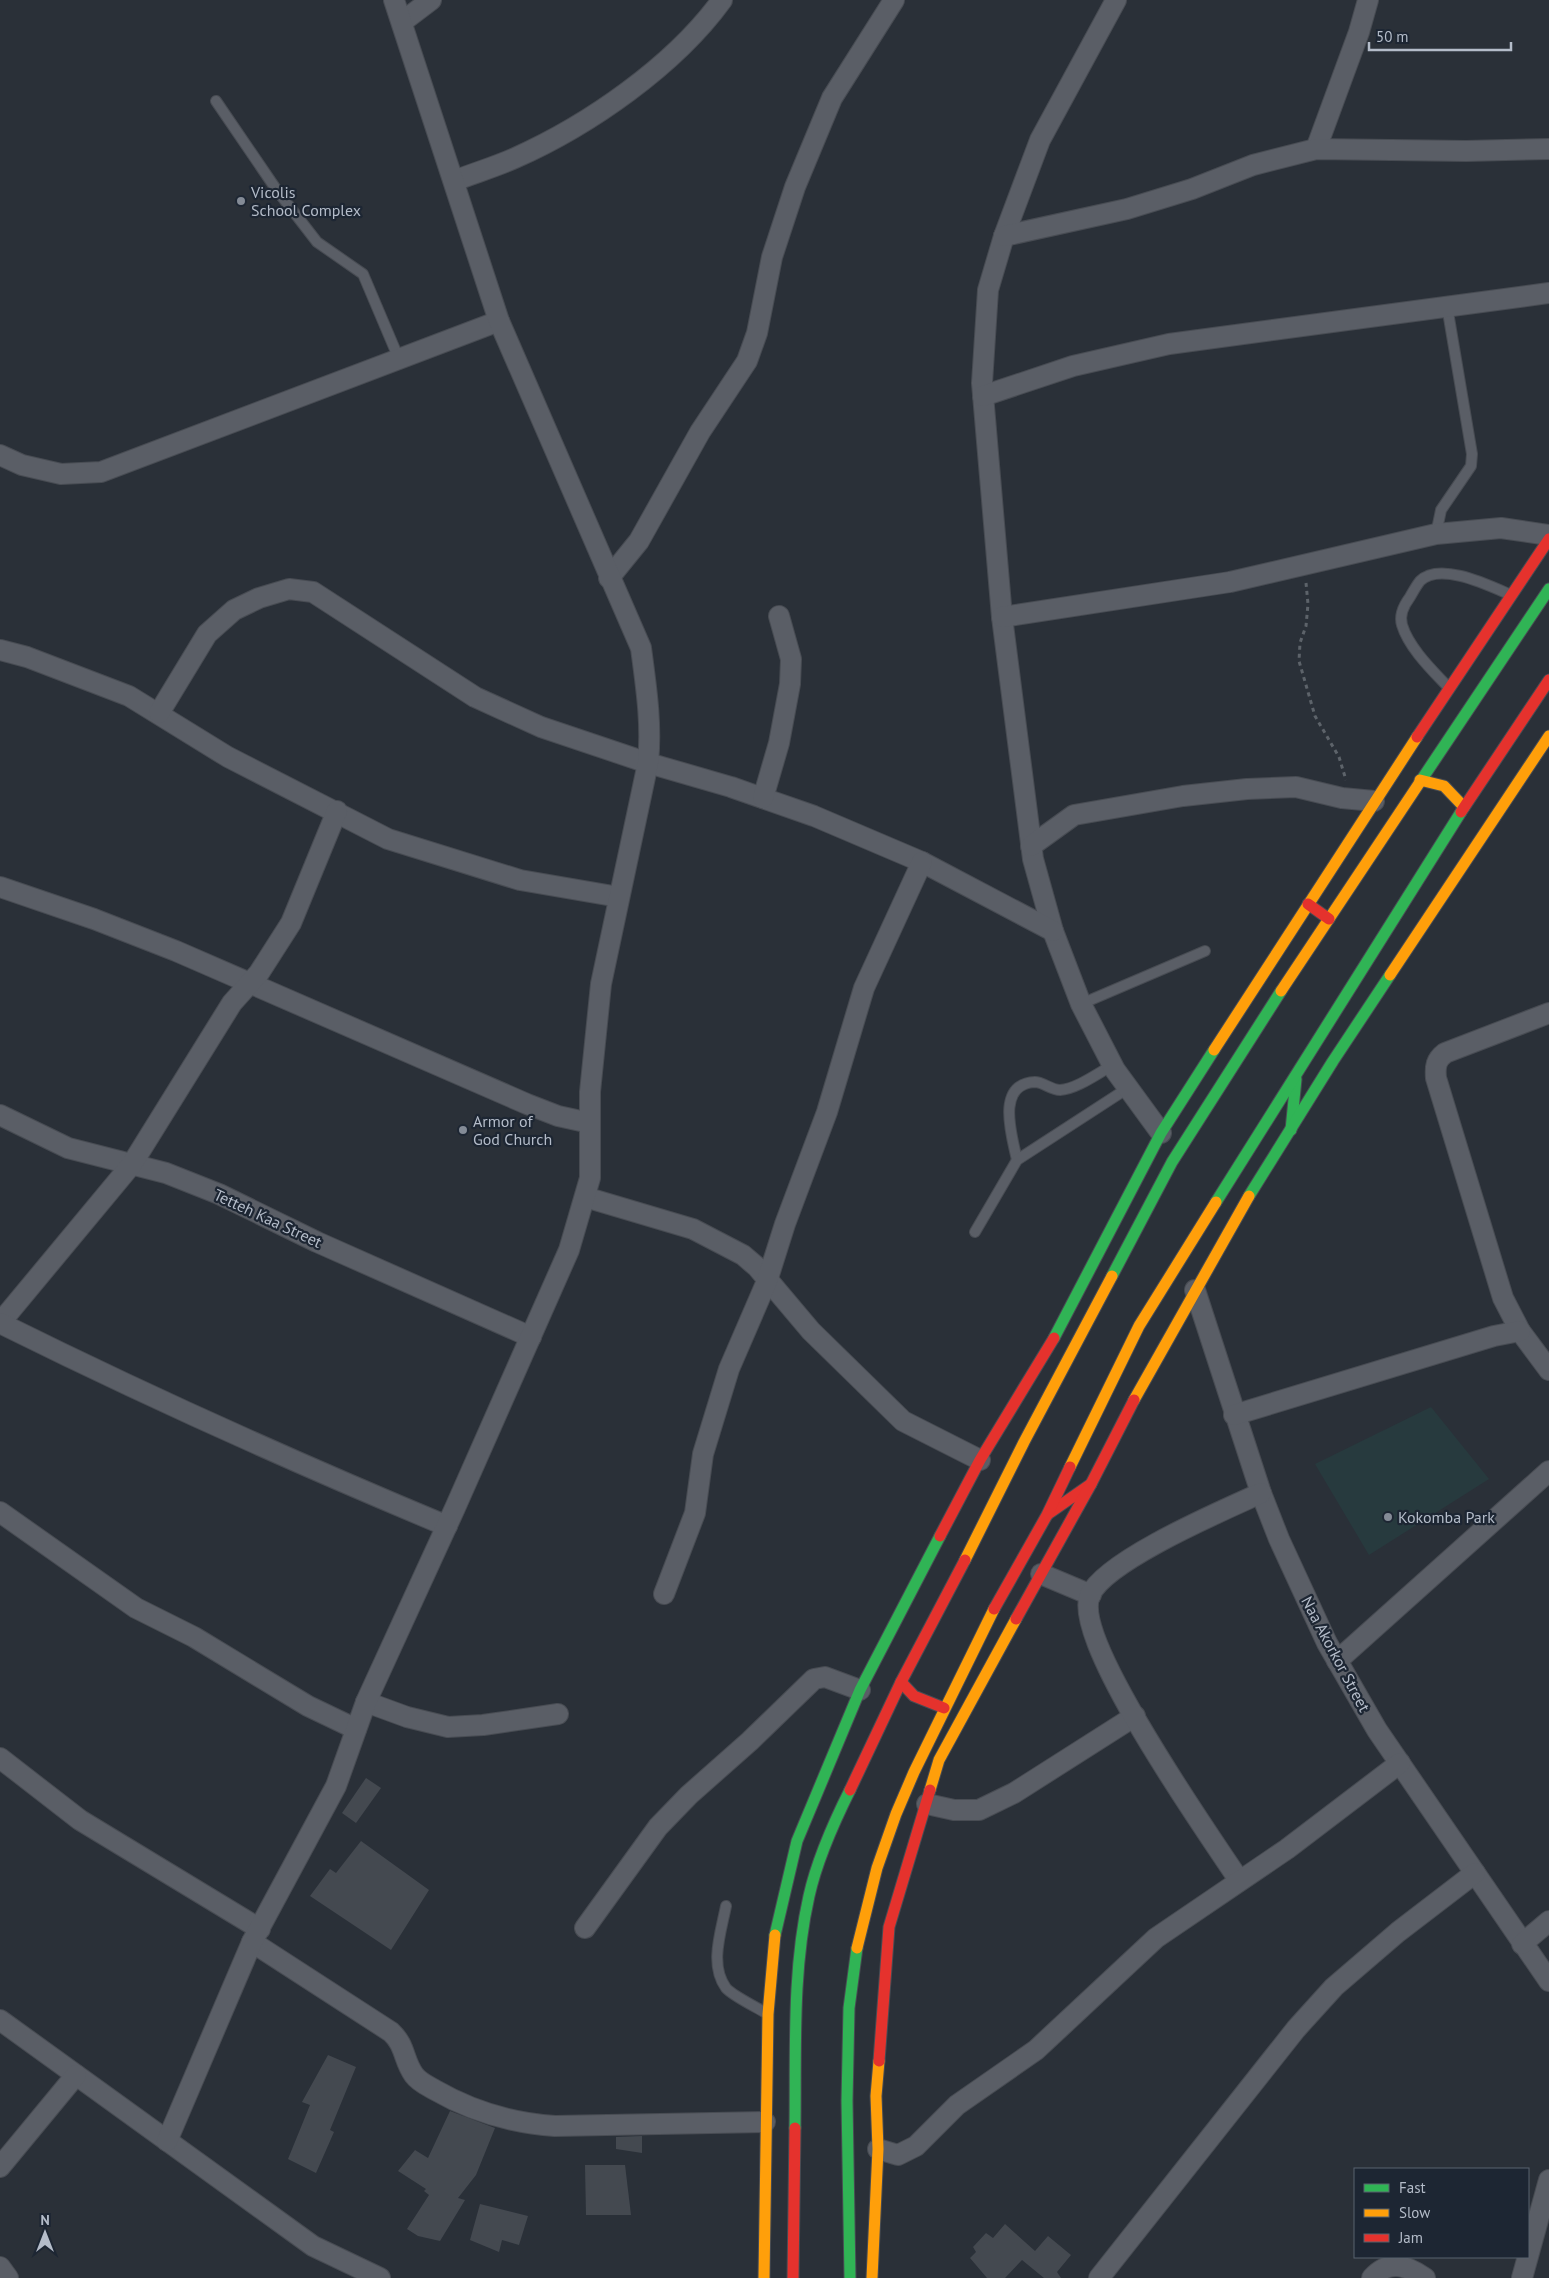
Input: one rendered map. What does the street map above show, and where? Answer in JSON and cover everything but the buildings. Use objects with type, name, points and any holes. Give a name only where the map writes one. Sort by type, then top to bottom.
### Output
[{"type":"main road","points":[[764,2278],[764,2122],[768,2014],[776,1926],[797,1841],[860,1690],[980,1460],[1052,1341],[1161,1133],[1374,801],[1549,539]]},
{"type":"main road","points":[[793,2278],[797,2004],[801,1953],[809,1896],[831,1829],[901,1682],[944,1602],[1024,1442],[1172,1162],[1420,780],[1549,589]]},
{"type":"main road","points":[[850,2278],[847,2101],[849,2008],[856,1948],[877,1868],[896,1814],[944,1708],[986,1623],[1047,1515],[1139,1326],[1464,807],[1549,680]]},
{"type":"main road","points":[[872,2278],[878,2149],[876,2096],[888,1927],[939,1760],[1195,1290],[1333,1061],[1549,736]]},
{"type":"main road","points":[[1420,780],[1444,786],[1464,807]]},
{"type":"main road","points":[[1308,904],[1329,919]]},
{"type":"main road","points":[[1291,1130],[1296,1074]]},
{"type":"main road","points":[[1047,1515],[1091,1484]]},
{"type":"main road","points":[[901,1682],[906,1691],[916,1699],[944,1708]]},
{"type":"street","points":[[168,2141],[256,1936],[336,1786],[366,1702],[447,1526],[569,1250],[590,1178],[590,1092],[601,984],[648,763],[650,743],[648,705],[641,648],[499,321],[394,0]]},
{"type":"street","points":[[402,22],[431,0]]},
{"type":"street","points":[[454,181],[515,158],[578,124],[664,64],[703,26],[722,0]]},
{"type":"street","points":[[609,578],[639,542],[700,432],[747,361],[757,332],[772,257],[795,187],[832,98],[894,0]]},
{"type":"street","points":[[1116,0],[1040,140],[1004,236],[988,290],[982,383],[1002,617],[1033,859],[1053,931],[1081,1004],[1113,1065],[1161,1133]]},
{"type":"street","points":[[1316,149],[1359,32],[1368,0]]},
{"type":"street","points":[[1004,236],[1127,209],[1192,190],[1253,165],[1316,149],[1466,152],[1549,149]]},
{"type":"street","points":[[983,396],[1073,366],[1168,344],[1549,293]]},
{"type":"street","points":[[0,456],[22,465],[61,474],[101,472],[499,321]]},
{"type":"street","points":[[1002,617],[1187,589],[1304,566],[1436,534],[1500,528],[1549,535]]},
{"type":"street","points":[[159,713],[208,634],[234,610],[259,598],[289,589],[313,592],[364,623],[475,697],[541,727],[814,816],[922,862],[1053,931]]},
{"type":"street","points":[[763,798],[780,743],[790,684],[791,659],[778,616]]},
{"type":"street","points":[[0,650],[27,657],[129,696],[228,757],[337,811],[388,839],[459,863],[520,880],[619,897]]},
{"type":"street","points":[[1031,846],[1074,815],[1183,796],[1246,789],[1296,787],[1342,798],[1374,801]]},
{"type":"street","points":[[337,811],[292,924],[259,974],[232,1003],[132,1164],[0,1323],[125,1385],[300,1465],[447,1526]]},
{"type":"street","points":[[664,1594],[695,1513],[698,1482],[709,1429],[729,1370],[767,1281],[785,1224],[827,1112],[864,988],[922,862]]},
{"type":"street","points":[[0,887],[167,948],[527,1104],[558,1116],[590,1123]]},
{"type":"street","points":[[1549,1013],[1445,1053],[1437,1059],[1435,1068],[1436,1078],[1503,1298],[1520,1331],[1549,1370]]},
{"type":"street","name":"Tetteh Kaa Street","points":[[0,1115],[68,1148],[166,1173],[219,1194],[318,1242],[530,1338]]},
{"type":"street","points":[[585,1197],[693,1229],[743,1255],[757,1267],[811,1332],[904,1421],[980,1460]]},
{"type":"street","name":"Naa Akorkor Street","points":[[1195,1290],[1234,1415],[1278,1539],[1337,1661],[1378,1730],[1549,1981]]},
{"type":"street","points":[[1234,1415],[1494,1336],[1520,1331]]},
{"type":"street","points":[[1337,1661],[1549,1471]]},
{"type":"street","points":[[1239,1880],[1163,1765],[1135,1716],[1101,1654],[1090,1620],[1088,1607],[1090,1595],[1108,1575],[1160,1540],[1261,1493]]},
{"type":"street","points":[[0,1512],[136,1608],[194,1637],[308,1706],[356,1729]]},
{"type":"street","points":[[1041,1574],[1090,1595]]},
{"type":"street","points":[[585,1928],[658,1827],[689,1795],[750,1741],[814,1679],[825,1677],[860,1690]]},
{"type":"street","points":[[366,1702],[407,1717],[448,1727],[483,1725],[558,1714]]},
{"type":"street","points":[[927,1804],[954,1810],[979,1810],[1023,1788],[1135,1716]]},
{"type":"street","points":[[0,1758],[80,1820],[256,1936],[391,2032],[401,2042],[413,2074],[419,2081],[455,2102],[493,2117],[522,2124],[555,2126],[764,2122]]},
{"type":"street","points":[[878,2149],[898,2155],[916,2146],[957,2105],[1036,2050],[1156,1938],[1287,1849],[1400,1763]]},
{"type":"street","points":[[1099,2278],[1296,2029],[1334,1987],[1398,1932],[1475,1873]]},
{"type":"street","points":[[1522,1944],[1549,1921]]},
{"type":"street","points":[[0,2020],[313,2246],[380,2278]]},
{"type":"street","points":[[0,2167],[76,2075]]},
{"type":"street","points":[[1529,2253],[1549,2180]]},
{"type":"street","points":[[1522,2278],[1528,2258]]},
{"type":"street","points":[[1372,2278],[1381,2268],[1391,2264],[1418,2273],[1425,2278]]},
{"type":"street","points":[[0,2267],[8,2278]]},
{"type":"lane","points":[[216,100],[276,189],[317,242],[364,274],[399,360]]},
{"type":"lane","points":[[1436,534],[1441,510],[1471,466],[1472,454],[1447,306]]},
{"type":"lane","points":[[1449,688],[1408,637],[1401,624],[1402,608],[1421,580],[1437,573],[1476,579],[1512,595]]},
{"type":"lane","points":[[1081,1004],[1205,951]]},
{"type":"lane","points":[[1017,1160],[1009,1114],[1009,1106],[1014,1092],[1024,1084],[1038,1082],[1060,1090],[1070,1088],[1113,1065]]},
{"type":"lane","points":[[975,1232],[1009,1169],[1017,1160],[1128,1088]]},
{"type":"lane","points":[[726,1906],[718,1947],[718,1970],[727,1990],[768,2014]]},
{"type":"path","points":[[1304,566],[1308,604],[1306,626],[1300,643],[1299,661],[1315,716],[1339,757],[1346,778],[1342,798]]},
{"type":"green space","name":"Kokomba Park","points":[[1431,1407],[1489,1479],[1369,1555],[1315,1464]]},
{"type":"traffic: fast","points":[[1420,782],[1549,589]]},
{"type":"traffic: fast","points":[[1216,1202],[1461,812]]},
{"type":"traffic: fast","points":[[1249,1196],[1333,1061],[1390,975]]},
{"type":"traffic: fast","points":[[1112,1276],[1172,1162],[1281,991]]},
{"type":"traffic: fast","points":[[1054,1338],[1161,1133],[1214,1050]]},
{"type":"traffic: fast","points":[[1291,1130],[1296,1079]]},
{"type":"traffic: fast","points":[[775,1935],[797,1841],[860,1690],[940,1536]]},
{"type":"traffic: fast","points":[[795,2128],[797,1982],[804,1924],[812,1883],[821,1856],[850,1790]]},
{"type":"traffic: fast","points":[[850,2278],[847,2101],[849,2008],[857,1948]]},
{"type":"traffic: slow","points":[[1390,975],[1549,736]]},
{"type":"traffic: slow","points":[[1214,1050],[1417,737]]},
{"type":"traffic: slow","points":[[1420,780],[1444,786],[1464,807]]},
{"type":"traffic: slow","points":[[1281,991],[1420,782]]},
{"type":"traffic: slow","points":[[1134,1400],[1249,1196]]},
{"type":"traffic: slow","points":[[1070,1467],[1139,1326],[1216,1202]]},
{"type":"traffic: slow","points":[[965,1560],[1024,1442],[1112,1276]]},
{"type":"traffic: slow","points":[[857,1948],[877,1868],[896,1814],[914,1772],[994,1609]]},
{"type":"traffic: slow","points":[[930,1790],[939,1760],[1016,1619]]},
{"type":"traffic: slow","points":[[764,2278],[768,2014],[775,1935]]},
{"type":"traffic: slow","points":[[872,2278],[878,2149],[876,2096],[879,2061]]},
{"type":"traffic: jam","points":[[1417,737],[1549,539]]},
{"type":"traffic: jam","points":[[1461,812],[1549,680]]},
{"type":"traffic: jam","points":[[1308,904],[1329,919]]},
{"type":"traffic: jam","points":[[940,1536],[980,1460],[1054,1338]]},
{"type":"traffic: jam","points":[[1016,1619],[1091,1484],[1134,1400]]},
{"type":"traffic: jam","points":[[994,1609],[1047,1515],[1070,1467]]},
{"type":"traffic: jam","points":[[1048,1514],[1091,1484]]},
{"type":"traffic: jam","points":[[850,1790],[901,1682],[965,1560]]},
{"type":"traffic: jam","points":[[901,1682],[914,1696],[944,1708]]},
{"type":"traffic: jam","points":[[879,2061],[889,1927],[930,1790]]},
{"type":"traffic: jam","points":[[793,2278],[795,2128]]},
{"type":"place","name":"Vicolis School Complex","points":[[241,201]]},
{"type":"place","name":"Armor of God Church","points":[[463,1130]]},
{"type":"place","name":"Kokomba Park","points":[[1388,1517]]}]
